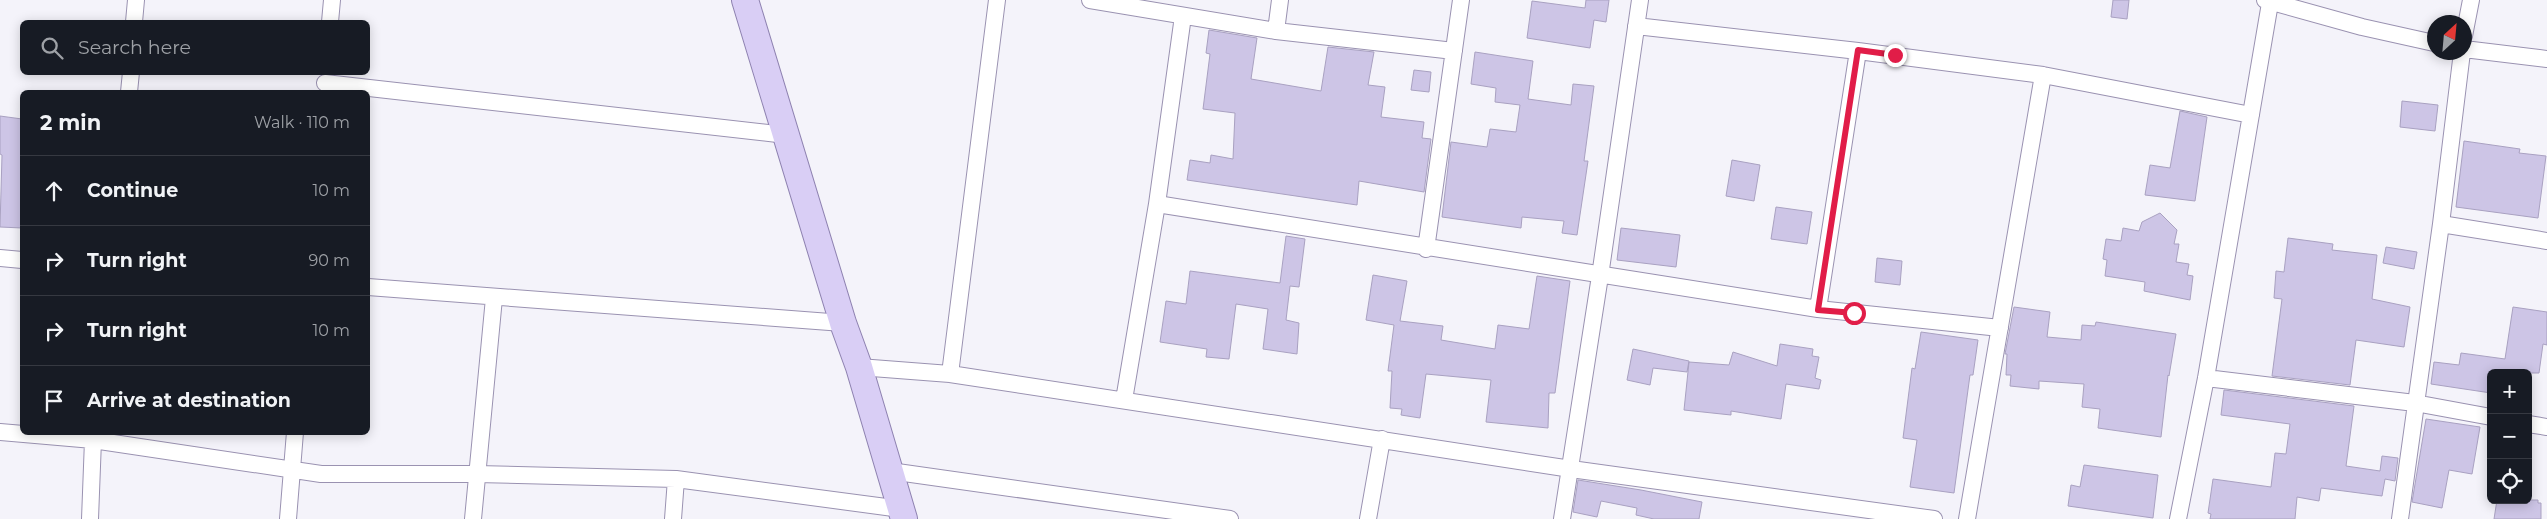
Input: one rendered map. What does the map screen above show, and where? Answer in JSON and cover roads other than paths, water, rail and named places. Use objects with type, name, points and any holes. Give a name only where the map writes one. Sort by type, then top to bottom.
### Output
[{"type":"main road","points":[[745,0],[843,323],[859,366],[902,514]]},
{"type":"street","points":[[134,20],[136,0]]},
{"type":"street","points":[[330,20],[332,0]]},
{"type":"street","points":[[950,374],[997,0]]},
{"type":"street","points":[[1090,0],[1276,31],[1454,51]]},
{"type":"street","points":[[1276,31],[1280,0]]},
{"type":"street","points":[[1426,248],[1461,0]]},
{"type":"street","points":[[1562,519],[1640,0]]},
{"type":"street","points":[[2468,15],[2471,0]]},
{"type":"street","points":[[2178,519],[2206,378],[2251,115],[2268,2],[2362,27],[2427,41]]},
{"type":"street","points":[[1124,400],[1157,204],[1183,16]]},
{"type":"street","points":[[1636,26],[1858,50],[2043,75],[2251,115]]},
{"type":"street","points":[[1818,310],[1858,50]]},
{"type":"street","points":[[2472,50],[2547,59]]},
{"type":"street","points":[[2400,519],[2441,224],[2461,60]]},
{"type":"street","points":[[129,90],[131,75]]},
{"type":"street","points":[[1967,519],[2043,75]]},
{"type":"street","points":[[325,83],[786,135]]},
{"type":"street","points":[[1157,204],[1818,310],[2000,328]]},
{"type":"street","points":[[2441,224],[2547,240]]},
{"type":"street","points":[[0,258],[20,260]]},
{"type":"street","points":[[370,288],[843,323]]},
{"type":"street","points":[[473,519],[494,298]]},
{"type":"street","points":[[859,366],[950,374],[1571,468],[1934,519]]},
{"type":"street","points":[[2206,378],[2415,403],[2487,416]]},
{"type":"street","points":[[2532,425],[2547,427]]},
{"type":"street","points":[[0,432],[20,434]]},
{"type":"street","points":[[35,435],[93,440],[292,472],[321,474],[476,474],[676,479],[902,514]]},
{"type":"street","points":[[288,519],[295,435]]},
{"type":"street","points":[[1368,519],[1382,439]]},
{"type":"street","points":[[90,519],[93,440]]},
{"type":"street","points":[[890,471],[1230,519]]},
{"type":"street","points":[[673,519],[676,479]]}]
